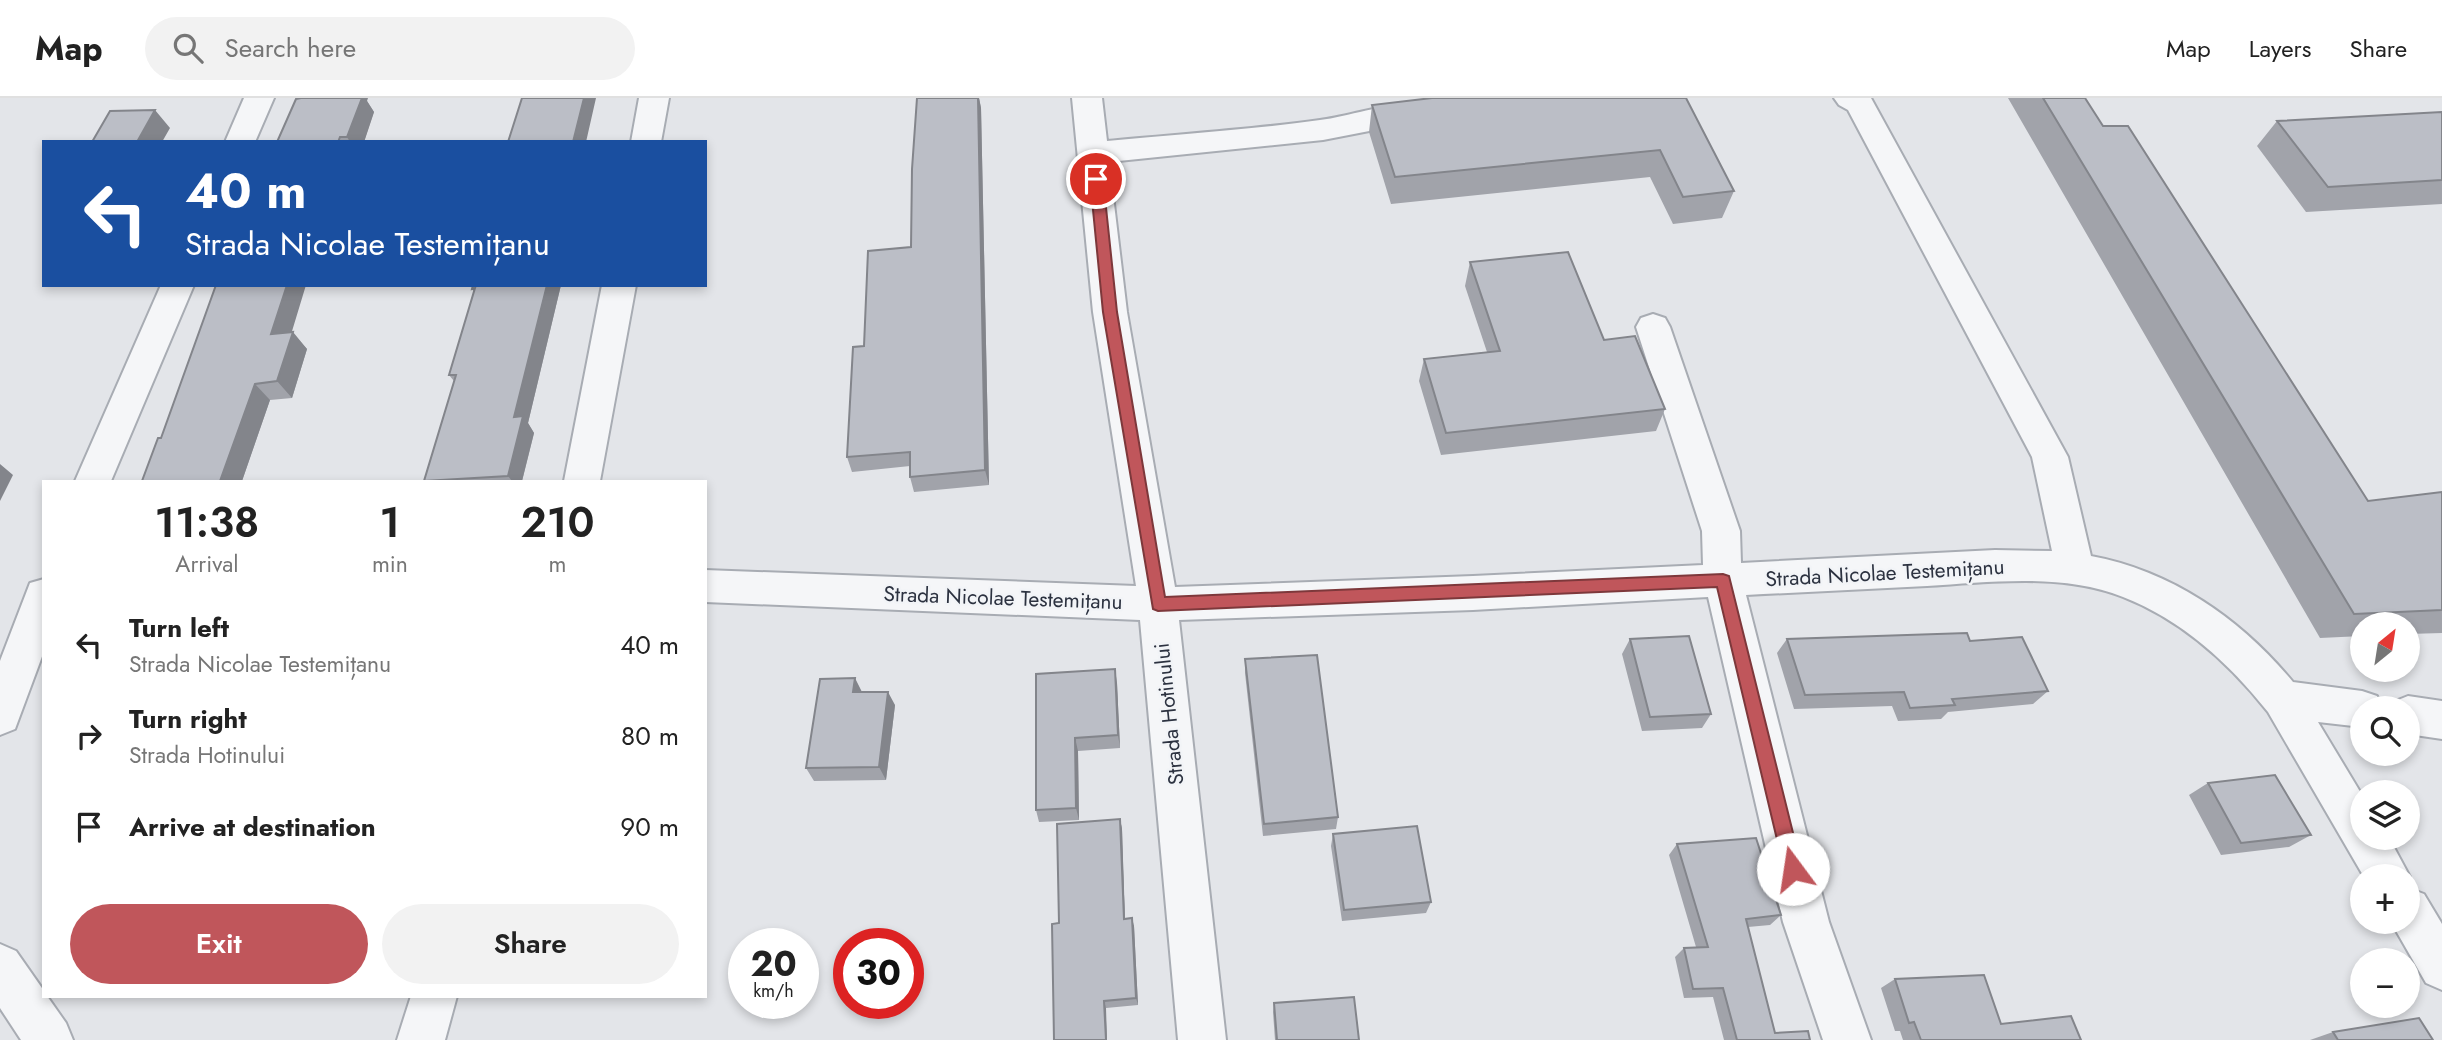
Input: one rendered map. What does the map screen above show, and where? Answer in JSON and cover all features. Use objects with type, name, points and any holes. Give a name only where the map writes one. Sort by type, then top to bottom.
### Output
[{"type":"street","points":[[241,140],[259,98]]},
{"type":"street","points":[[646,140],[654,98]]},
{"type":"street","name":"Strada Hotinului","points":[[1087,98],[1110,312],[1158,604],[1202,1040]]},
{"type":"street","points":[[1849,98],[1860,104],[2050,457],[2075,569]]},
{"type":"street","points":[[1093,153],[1323,130],[1365,120],[1433,111]]},
{"type":"street","points":[[93,480],[177,287]]},
{"type":"street","points":[[582,480],[619,287]]},
{"type":"street","points":[[1653,327],[1721,531],[1723,580],[1806,922],[1847,1040]]},
{"type":"street","name":"Strada Nicolae Testemițanu","points":[[707,586],[1158,604],[1995,566],[2075,569],[2128,581],[2176,604],[2226,641],[2272,685],[2350,814]]},
{"type":"street","points":[[0,716],[30,615]]},
{"type":"street","points":[[2282,699],[2350,708]]},
{"type":"street","points":[[2420,717],[2442,720]]},
{"type":"street","points":[[2420,930],[2442,967]]},
{"type":"street","points":[[0,967],[49,1040]]},
{"type":"street","points":[[421,1040],[433,998]]},
{"type":"building","points":[[362,98],[347,137],[340,137],[339,140],[278,140],[296,99]]},
{"type":"building","points":[[522,98],[584,98],[574,140],[509,140]]},
{"type":"building","points":[[917,98],[978,98],[985,470],[910,477],[910,452],[847,457],[853,347],[864,346],[868,251],[911,247],[912,169]]},
{"type":"building","points":[[1432,98],[1686,98],[1734,191],[1683,197],[1660,150],[1395,177],[1372,105]]},
{"type":"building","points":[[2043,98],[2085,98],[2103,126],[2128,126],[2368,501],[2442,492],[2442,610],[2353,612]]},
{"type":"building","points":[[155,110],[138,140],[93,140],[110,111]]},
{"type":"building","points":[[2442,112],[2442,180],[2328,187],[2277,121]]},
{"type":"building","points":[[1568,252],[1604,340],[1635,336],[1665,409],[1446,433],[1424,359],[1500,351],[1470,262]]},
{"type":"building","points":[[215,287],[286,287],[271,334],[293,332],[277,381],[255,384],[220,480],[142,480],[158,438],[161,438]]},
{"type":"building","points":[[472,287],[546,287],[514,417],[523,416],[508,476],[424,480],[456,375],[449,375],[475,288]]},
{"type":"building","points":[[1967,633],[1970,641],[2022,637],[2048,691],[1952,699],[1955,705],[1910,708],[1904,692],[1805,695],[1787,639]]},
{"type":"building","points":[[1689,636],[1711,714],[1650,717],[1630,639]]},
{"type":"building","points":[[1317,655],[1338,817],[1264,824],[1245,659]]},
{"type":"building","points":[[1115,669],[1118,735],[1075,738],[1076,808],[1036,810],[1036,674]]},
{"type":"building","points":[[855,678],[853,692],[888,692],[879,767],[806,768],[820,679]]},
{"type":"building","points":[[2275,775],[2311,835],[2241,843],[2208,783]]},
{"type":"building","points":[[1120,819],[1124,919],[1132,918],[1136,998],[1104,1001],[1106,1040],[1054,1040],[1052,924],[1059,923],[1057,824]]},
{"type":"building","points":[[1417,826],[1431,902],[1344,910],[1333,834]]},
{"type":"building","points":[[1756,838],[1781,915],[1746,919],[1775,1033],[1808,1031],[1810,1040],[1737,1040],[1723,988],[1693,989],[1684,948],[1708,947],[1677,844]]},
{"type":"building","points":[[1984,975],[2001,1024],[2071,1016],[2081,1040],[1921,1040],[1914,1022],[1909,1023],[1895,979]]},
{"type":"building","points":[[1354,997],[1359,1040],[1277,1040],[1274,1003]]},
{"type":"building","points":[[2419,1018],[2433,1040],[2338,1040],[2333,1032]]},
{"type":"route","points":[[1096,179],[1110,312],[1158,604],[1473,593],[1723,580],[1793,869]]}]
